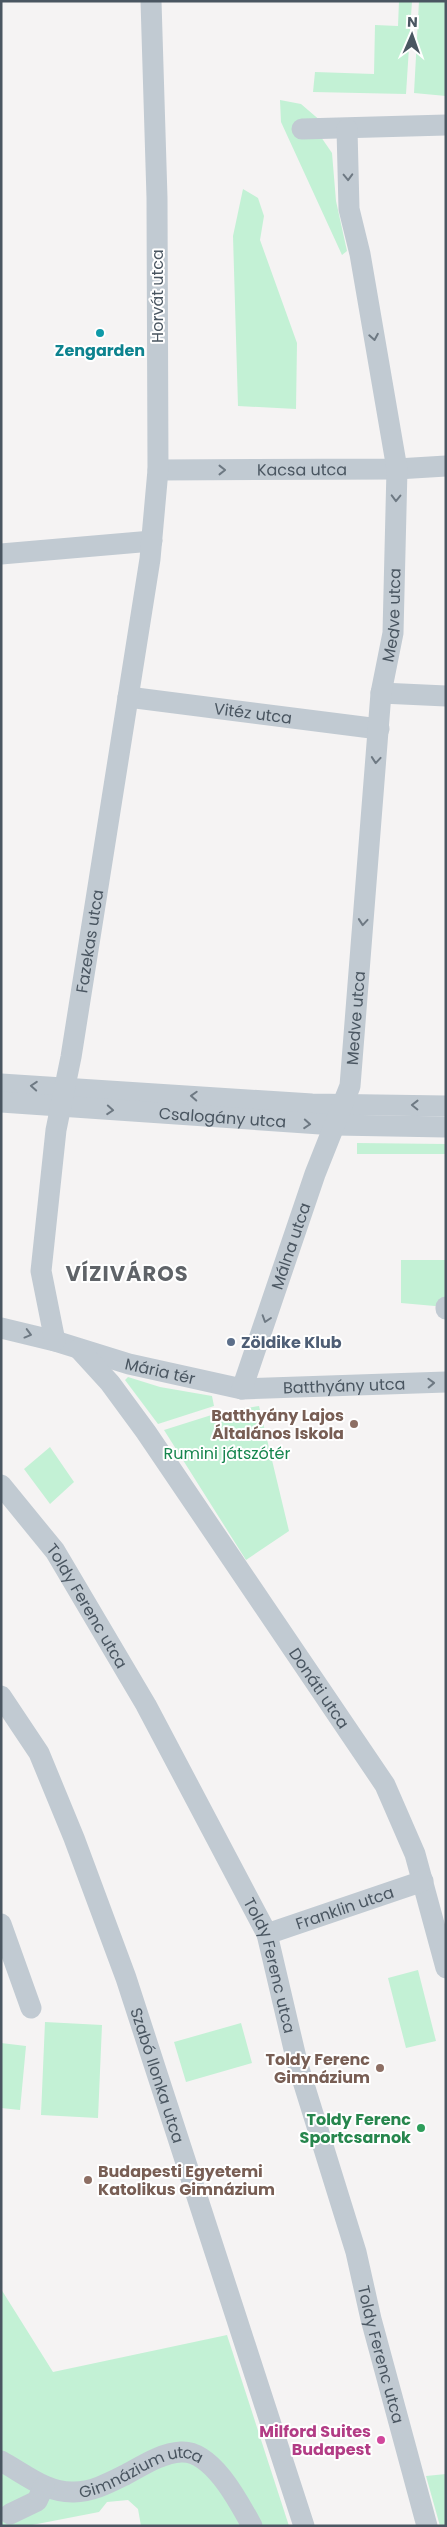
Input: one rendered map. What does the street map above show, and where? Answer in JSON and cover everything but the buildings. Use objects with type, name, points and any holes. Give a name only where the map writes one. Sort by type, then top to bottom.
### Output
[{"type":"street","name":"Horvát utca","points":[[151,1],[154,51],[158,470],[152,541]]},
{"type":"street","name":"Horvát utca","points":[[154,51],[166,1]]},
{"type":"street","points":[[302,129],[446,125]]},
{"type":"street","name":"Medve utca","points":[[343,1104],[350,1086],[381,694],[393,633],[397,469],[360,254],[349,209],[347,129]]},
{"type":"street","name":"Kacsa utca","points":[[158,470],[397,469],[446,466]]},
{"type":"street","points":[[1,554],[152,541]]},
{"type":"street","name":"Fazekas utca","points":[[55,1341],[41,1271],[56,1130],[64,1097],[152,541]]},
{"type":"street","points":[[381,694],[446,696]]},
{"type":"street","name":"Vitéz utca","points":[[128,697],[379,729]]},
{"type":"street","name":"Csalogány utca","points":[[1,1084],[64,1097],[335,1125],[446,1127]]},
{"type":"street","name":"Csalogány utca","points":[[1,1102],[64,1097],[446,1106]]},
{"type":"street","name":"Málna utca","points":[[242,1389],[315,1174],[343,1104]]},
{"type":"street","points":[[1,1328],[55,1341]]},
{"type":"street","name":"Mária tér","points":[[55,1341],[129,1364],[242,1389]]},
{"type":"street","name":"Mária tér","points":[[79,1349],[110,1383],[146,1432]]},
{"type":"street","name":"Batthyány utca","points":[[242,1389],[446,1382]]},
{"type":"street","name":"Donáti utca","points":[[146,1432],[385,1785],[415,1854],[446,1968]]},
{"type":"street","name":"Toldy Ferenc utca","points":[[1,1485],[60,1560],[146,1705],[267,1934],[297,2062],[356,2252],[371,2319],[427,2526]]},
{"type":"street","name":"Szabó Ilonka utca","points":[[1,1696],[39,1753],[74,1838],[119,1960],[304,2526]]},
{"type":"street","name":"Franklin utca","points":[[267,1934],[423,1881]]},
{"type":"street","points":[[1,1924],[32,2008]]},
{"type":"street","points":[[1,2446],[36,2482],[37,2501],[10,2514]]},
{"type":"street","name":"Gimnázium utca","points":[[1,2462],[36,2482],[61,2492],[86,2491],[108,2483],[161,2456],[181,2452],[191,2453],[200,2456],[210,2464],[252,2526]]},
{"type":"green space","points":[[399,1],[412,1],[406,94],[313,92],[315,72],[374,74],[375,25],[398,26]]},
{"type":"green space","points":[[419,1],[446,1],[446,96],[414,93]]},
{"type":"green space","points":[[280,100],[301,104],[322,122],[321,137],[332,153],[336,201],[347,251],[342,255],[281,122]]},
{"type":"green space","points":[[243,189],[258,198],[264,216],[260,240],[297,343],[296,409],[238,406],[233,236]]},
{"type":"green space","points":[[357,1143],[446,1144],[446,1154],[357,1154]]},
{"type":"green space","points":[[401,1260],[446,1260],[446,1307],[401,1303]]},
{"type":"green space","points":[[128,1377],[160,1387],[212,1396],[214,1406],[158,1424],[125,1380]]},
{"type":"green space","name":"Rumini játszótér","points":[[259,1406],[289,1531],[246,1560],[164,1430],[221,1412]]},
{"type":"green space","points":[[50,1447],[74,1482],[50,1504],[24,1469]]},
{"type":"green space","points":[[418,1970],[436,2041],[406,2048],[388,1978]]},
{"type":"green space","points":[[45,2022],[102,2025],[98,2118],[41,2115]]},
{"type":"green space","points":[[241,2023],[252,2063],[186,2082],[174,2042]]},
{"type":"green space","points":[[1,2043],[26,2046],[20,2110],[1,2108]]},
{"type":"green space","points":[[1,2289],[53,2372],[227,2335],[289,2526],[141,2526],[138,2509],[128,2500],[107,2502],[99,2512],[32,2525],[2,2526]]},
{"type":"green space","points":[[446,2474],[446,2526],[440,2526],[426,2476]]},
{"type":"place","name":"Zengarden","points":[[100,333]]},
{"type":"place","name":"Zöldike Klub","points":[[231,1342]]},
{"type":"place","name":"Batthyány Lajos Általános Iskola","points":[[354,1424]]},
{"type":"place","name":"Toldy Ferenc Gimnázium","points":[[380,2068]]},
{"type":"place","name":"Toldy Ferenc Sportcsarnok","points":[[421,2128]]},
{"type":"place","name":"Budapesti Egyetemi Katolikus Gimnázium","points":[[88,2180]]},
{"type":"place","name":"Milford Suites Budapest","points":[[381,2440]]},
{"type":"district","name":"VÍZIVÁROS","points":[[127,1274]]}]
